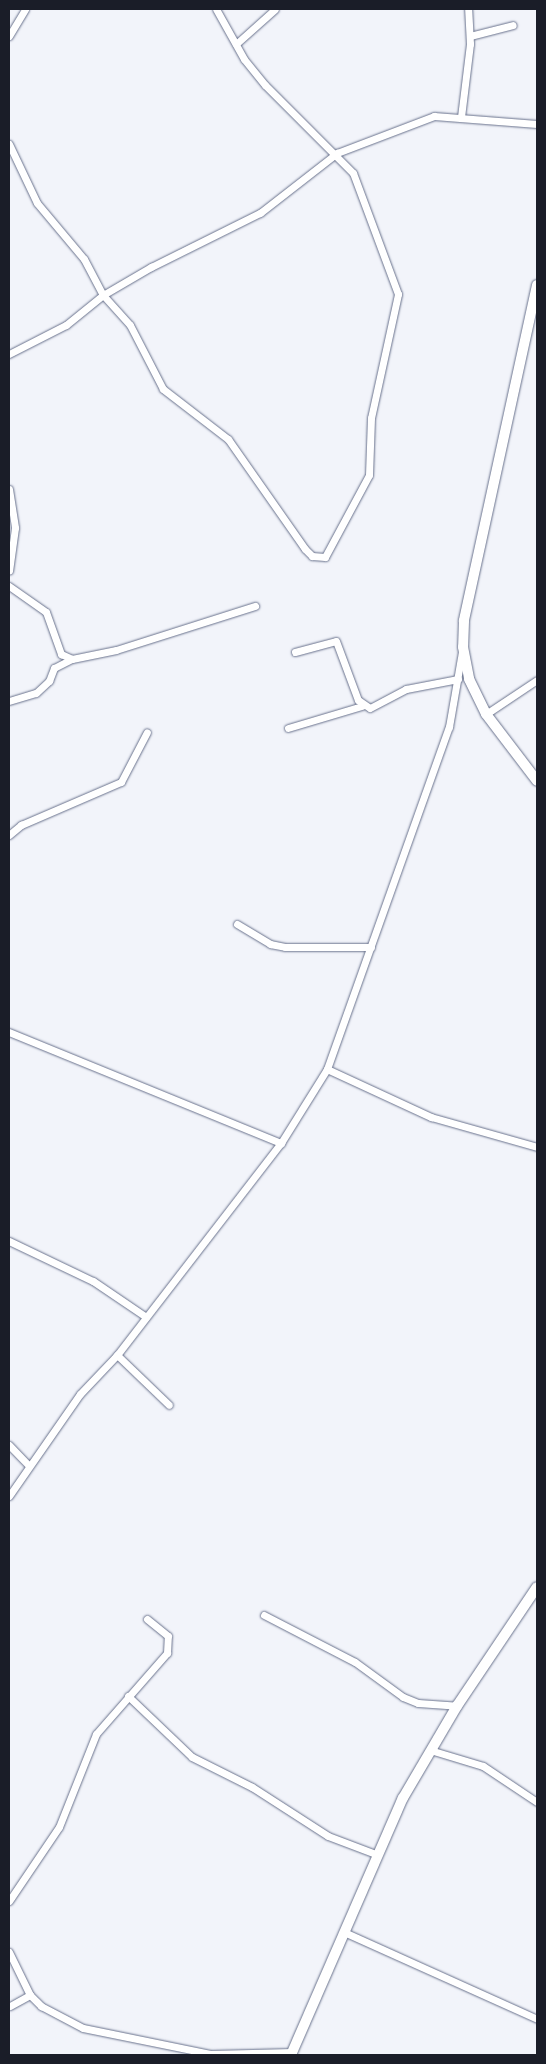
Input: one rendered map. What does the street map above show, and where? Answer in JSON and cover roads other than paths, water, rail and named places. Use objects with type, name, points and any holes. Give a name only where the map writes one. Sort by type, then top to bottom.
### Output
[{"type":"main road","points":[[537,285],[464,621],[463,647],[469,679],[486,714],[537,781]]},
{"type":"main road","points":[[292,2054],[346,1933],[378,1855],[430,1750],[456,1706],[537,1587]]},
{"type":"street","points":[[9,36],[25,9]]},
{"type":"street","points":[[9,144],[37,203],[84,259],[103,295],[141,343],[163,390],[228,439],[305,549],[312,556],[325,557],[369,475],[371,418],[398,294],[362,194],[337,153],[265,85],[236,44],[216,9]]},
{"type":"street","points":[[236,44],[275,9]]},
{"type":"street","points":[[461,117],[470,36],[468,9]]},
{"type":"street","points":[[470,36],[513,25]]},
{"type":"street","points":[[9,354],[66,325],[103,295],[260,213],[337,153],[434,116],[537,124]]},
{"type":"street","points":[[9,489],[15,528],[9,571]]},
{"type":"street","points":[[9,586],[46,612],[61,654],[72,659]]},
{"type":"street","points":[[9,701],[36,693],[49,681],[54,668],[72,659],[116,650],[255,606]]},
{"type":"street","points":[[295,652],[336,641],[362,706]]},
{"type":"street","points":[[9,1496],[28,1465],[80,1394],[117,1355],[281,1143],[327,1069],[449,727],[463,647]]},
{"type":"street","points":[[288,728],[362,706],[378,706],[406,689],[458,679]]},
{"type":"street","points":[[486,714],[537,680]]},
{"type":"street","points":[[9,835],[21,825],[121,782],[147,732]]},
{"type":"street","points":[[237,924],[270,944],[285,947],[371,947]]},
{"type":"street","points":[[9,1032],[281,1143]]},
{"type":"street","points":[[327,1069],[431,1117],[537,1147]]},
{"type":"street","points":[[9,1241],[93,1281],[146,1317]]},
{"type":"street","points":[[117,1355],[169,1405]]},
{"type":"street","points":[[9,1446],[28,1465]]},
{"type":"street","points":[[264,1615],[355,1662],[402,1696],[418,1703],[456,1706]]},
{"type":"street","points":[[9,1901],[59,1827],[96,1734],[128,1696],[150,1676],[169,1646],[168,1636],[147,1619]]},
{"type":"street","points":[[128,1696],[192,1757],[252,1787],[328,1836],[378,1855]]},
{"type":"street","points":[[430,1750],[483,1766],[537,1802]]},
{"type":"street","points":[[346,1933],[537,2019]]},
{"type":"street","points":[[9,1952],[30,1995],[59,2016],[112,2035],[210,2054],[292,2054]]},
{"type":"street","points":[[10,2006],[30,1995]]}]
